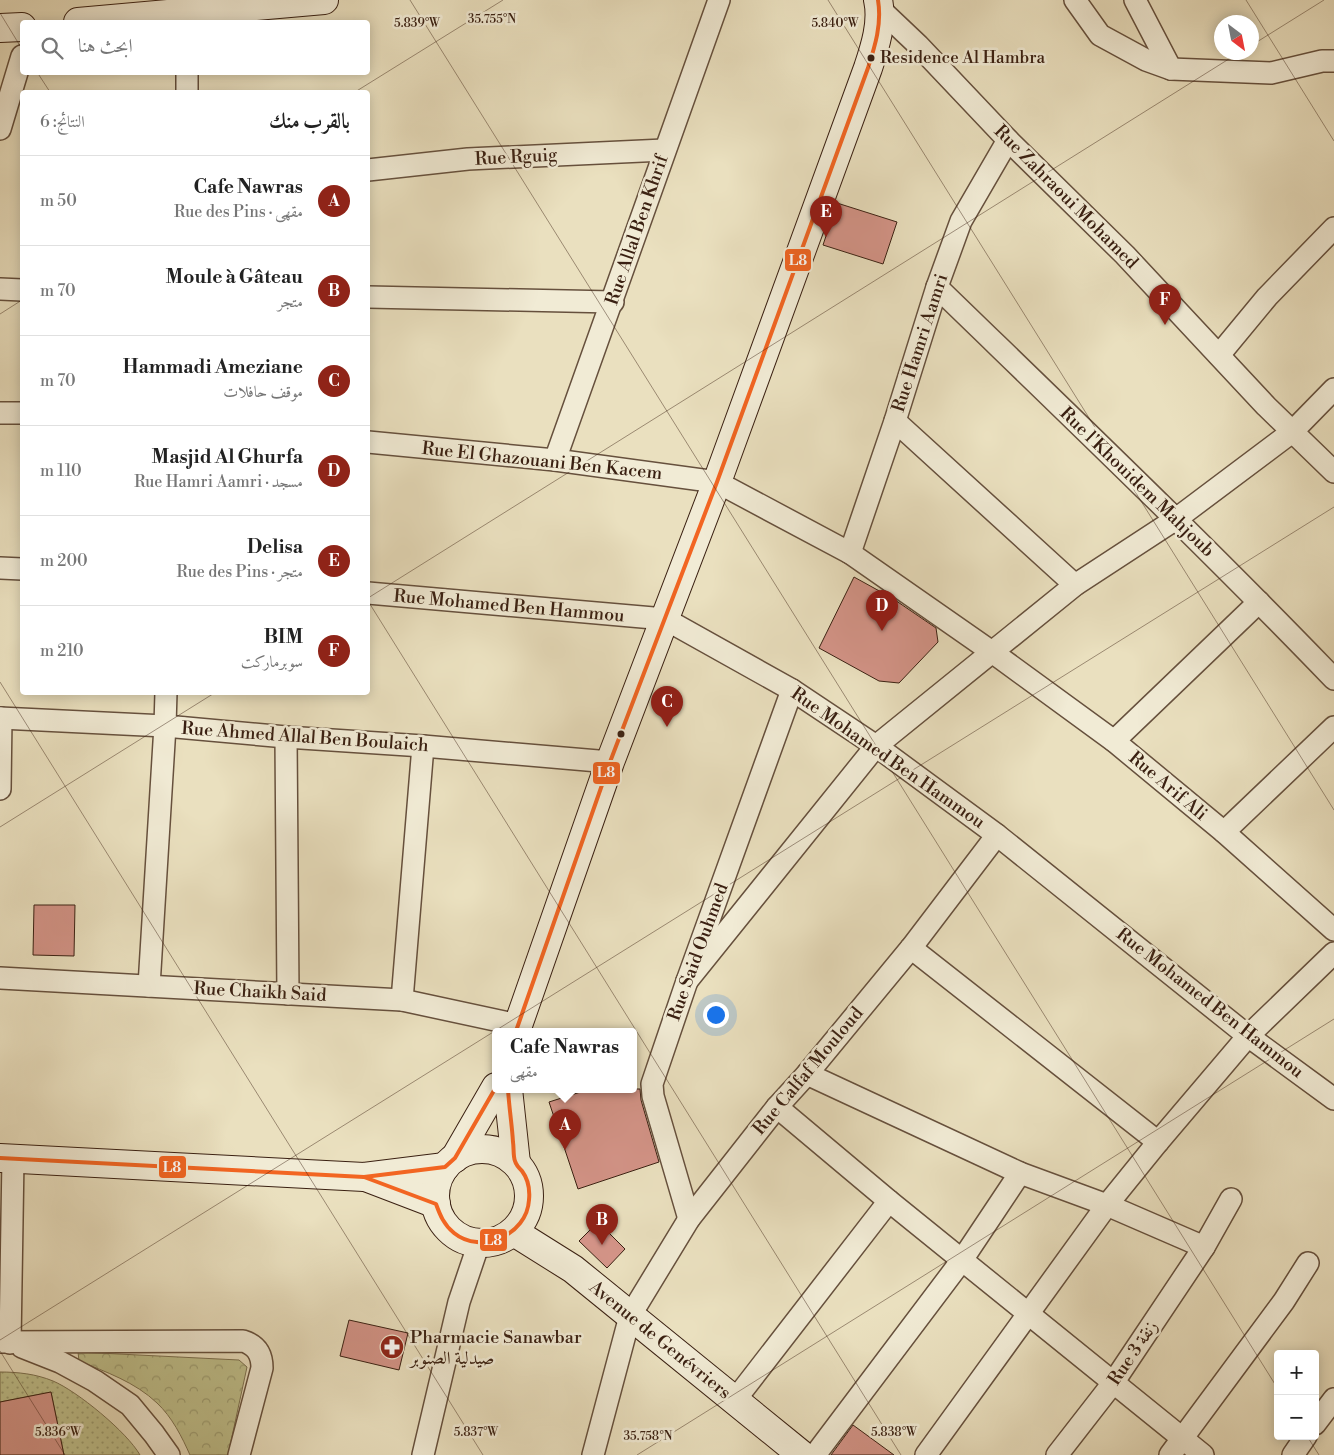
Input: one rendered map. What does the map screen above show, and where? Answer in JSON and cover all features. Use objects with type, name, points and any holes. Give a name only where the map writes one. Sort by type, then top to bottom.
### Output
[{"type":"street","points":[[132,20],[187,18],[324,0]]},
{"type":"street","name":"Rue Allal Ben Khrif","points":[[555,460],[613,302],[664,150],[719,0]]},
{"type":"street","points":[[1075,0],[1100,34],[1146,60],[1170,69],[1271,73],[1322,61],[1334,61]]},
{"type":"street","points":[[1135,0],[1170,69]]},
{"type":"street","points":[[517,1028],[610,762],[717,482],[868,68],[876,44],[879,4]]},
{"type":"street","name":"Rue Zahraoui Mohamed","points":[[879,4],[1008,140],[1125,256],[1292,432],[1334,472]]},
{"type":"street","points":[[0,28],[20,27]]},
{"type":"street","points":[[0,128],[20,63]]},
{"type":"street","points":[[187,75],[187,90]]},
{"type":"street","name":"Rue Hamri Aamri","points":[[850,553],[937,287],[961,221],[1008,140]]},
{"type":"street","name":"Rue Rguig","points":[[370,170],[468,159],[664,150]]},
{"type":"street","points":[[1219,355],[1267,296],[1334,228]]},
{"type":"street","name":"Rue l'Khouidem Mahjoub","points":[[937,287],[1176,519],[1334,679]]},
{"type":"street","points":[[0,289],[20,290]]},
{"type":"street","points":[[370,297],[613,302]]},
{"type":"street","points":[[687,981],[876,746],[1075,586],[1176,519],[1292,432],[1334,389]]},
{"type":"street","points":[[0,413],[20,413]]},
{"type":"street","points":[[895,420],[1075,586]]},
{"type":"street","name":"Rue El Ghazouani Ben Kacem","points":[[370,442],[555,460],[717,482]]},
{"type":"street","name":"Rue Arif Ali","points":[[717,482],[850,553],[1114,740],[1224,832],[1334,930]]},
{"type":"street","points":[[0,568],[20,569]]},
{"type":"street","name":"Rue Mohamed Ben Hammou","points":[[370,593],[665,620],[792,690],[876,746],[997,835],[1248,1036],[1334,1099]]},
{"type":"street","points":[[1114,740],[1259,602]]},
{"type":"street","name":"Rue Said Ouhmed","points":[[689,1219],[653,1096],[652,1084],[687,981],[792,690]]},
{"type":"street","points":[[149,986],[166,695]]},
{"type":"street","points":[[0,718],[0,789]]},
{"type":"street","name":"Rue Ahmed Allal Ben Boulaich","points":[[0,718],[165,726],[610,762]]},
{"type":"street","points":[[1224,832],[1334,727]]},
{"type":"street","points":[[286,737],[288,994]]},
{"type":"street","points":[[402,1000],[423,746]]},
{"type":"street","name":"Rue Calfaf Mouloud","points":[[593,1455],[630,1316],[689,1219],[777,1107],[911,948],[997,835]]},
{"type":"street","points":[[911,948],[1158,1142]]},
{"type":"street","points":[[926,1455],[1108,1205],[1158,1142],[1248,1036],[1334,953]]},
{"type":"street","name":"Rue Chaikh Said","points":[[0,978],[402,1000],[517,1028]]},
{"type":"street","points":[[806,1074],[1020,1173],[1108,1205],[1204,1247]]},
{"type":"street","points":[[5,1343],[6,1158],[364,1177],[450,1162],[467,1152],[480,1149],[493,1150],[505,1155],[516,1163],[525,1175],[529,1190],[528,1205],[523,1219],[514,1232],[491,1242],[478,1243],[466,1240],[446,1227],[439,1216],[435,1191],[438,1178],[450,1162],[492,1093]]},
{"type":"street","points":[[508,1093],[516,1163]]},
{"type":"street","points":[[777,1107],[889,1201],[1113,1383],[1176,1447],[1203,1455]]},
{"type":"street","points":[[815,1455],[962,1260],[1020,1173]]},
{"type":"street","points":[[364,1177],[436,1204]]},
{"type":"street","name":"Rue 3 زنقة","points":[[1057,1455],[1113,1383],[1204,1247],[1231,1199]]},
{"type":"street","points":[[735,1400],[889,1201]]},
{"type":"street","name":"Avenue de Genévriers","points":[[514,1232],[573,1269],[802,1455]]},
{"type":"street","points":[[423,1455],[459,1302],[478,1243]]},
{"type":"street","points":[[1176,1447],[1284,1301],[1308,1263]]},
{"type":"street","points":[[5,1343],[243,1341],[253,1345],[257,1349],[262,1361],[262,1368],[238,1455]]},
{"type":"street","points":[[5,1343],[60,1362],[95,1381],[130,1405],[169,1455]]},
{"type":"street","points":[[1319,1419],[1334,1398]]},
{"type":"street","points":[[1293,1455],[1303,1440]]},
{"type":"green space","points":[[78,1352],[239,1360],[247,1367],[228,1455],[190,1455],[172,1421],[157,1403],[130,1383],[79,1361]]},
{"type":"green space","points":[[0,1372],[34,1375],[63,1386],[101,1413],[124,1435],[140,1455],[64,1455],[51,1392],[0,1402]]},
{"type":"building","points":[[837,203],[897,222],[883,264],[823,245]]},
{"type":"building","points":[[854,577],[892,598],[936,628],[938,642],[899,683],[879,681],[819,648]]},
{"type":"building","points":[[34,905],[75,905],[74,956],[33,955]]},
{"type":"building","points":[[637,1089],[640,1089],[641,1100],[659,1162],[578,1189],[549,1102],[577,1093],[637,1093]]},
{"type":"building","points":[[598,1222],[625,1249],[607,1268],[579,1241]]},
{"type":"building","points":[[349,1320],[408,1333],[399,1370],[340,1356]]},
{"type":"building","points":[[51,1392],[64,1455],[0,1455],[0,1402]]},
{"type":"building","points":[[853,1425],[894,1455],[831,1455]]},
{"type":"transit line","name":"L8","points":[[517,1028],[610,762],[717,482],[868,68],[878,26],[878,0]]},
{"type":"transit line","name":"L8","points":[[364,1177],[445,1167],[455,1158],[493,1093]]},
{"type":"transit line","name":"L8","points":[[0,1158],[364,1177],[436,1204],[448,1227],[465,1239],[477,1242],[489,1241],[501,1238],[512,1232],[526,1212],[529,1200],[527,1181],[514,1159],[508,1093]]},
{"type":"place","name":"Residence Al Hambra","points":[[871,58]]},
{"type":"place","name":"Delisa","points":[[826,237]]},
{"type":"place","name":"BIM","points":[[1165,325]]},
{"type":"place","name":"Masjid Al Ghurfa","points":[[882,631]]},
{"type":"place","name":"Hammadi Ameziane","points":[[667,727]]},
{"type":"place","name":"Cafe Nawras","points":[[565,1150]]},
{"type":"place","name":"Moule à Gâteau","points":[[602,1245]]},
{"type":"place","name":"Pharmacie Sanawbar صيدلية الصنوبر","points":[[392,1347]]}]
